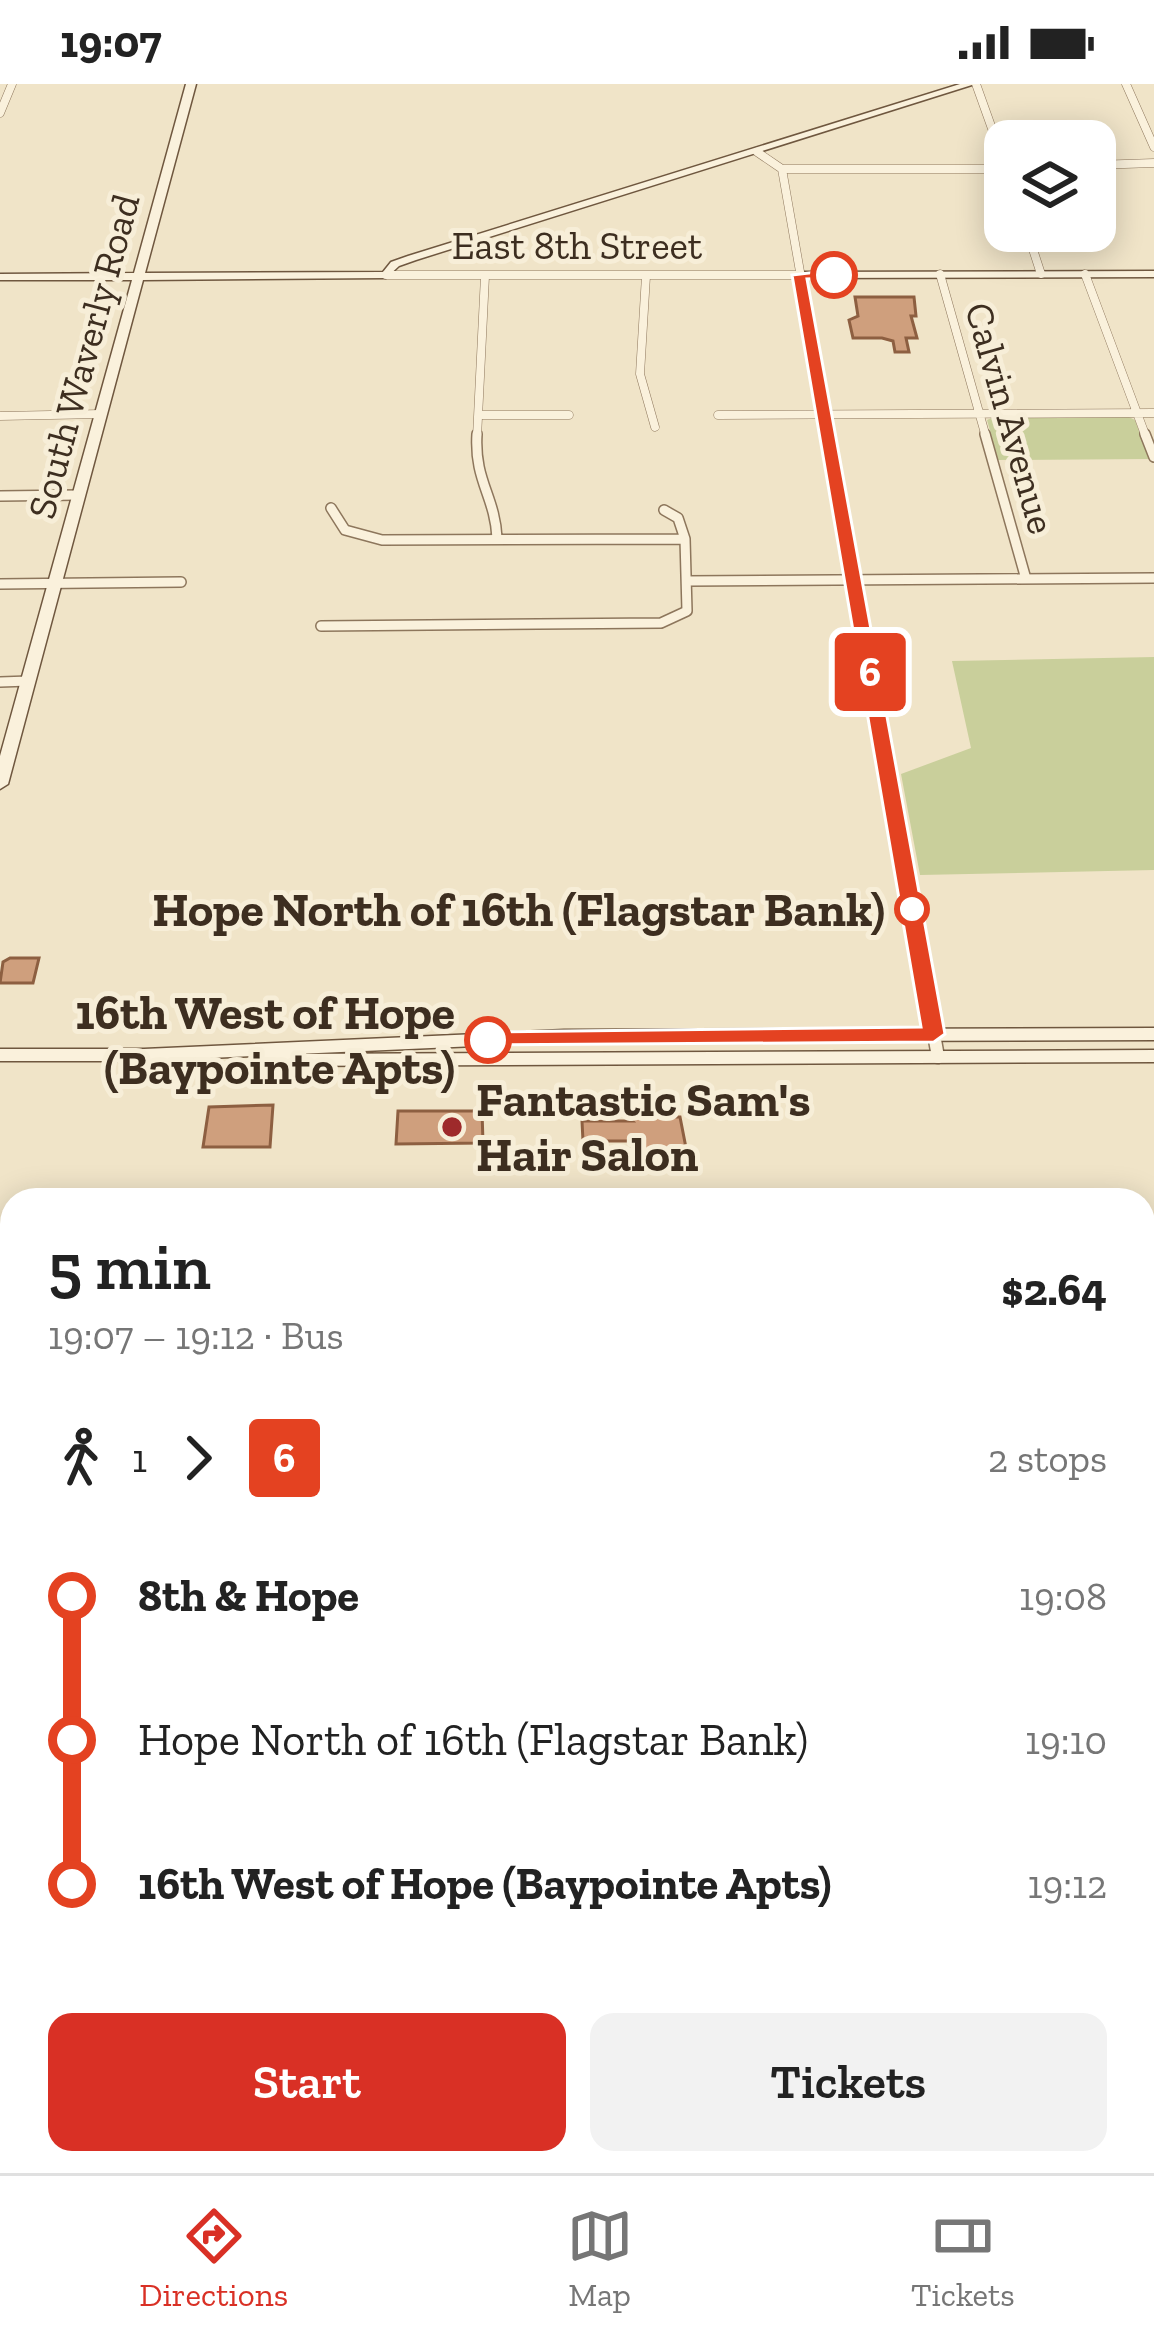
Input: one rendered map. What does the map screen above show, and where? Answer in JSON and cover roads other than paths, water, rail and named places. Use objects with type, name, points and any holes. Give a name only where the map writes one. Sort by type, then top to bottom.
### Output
[{"type":"main road","name":"South Waverly Road","points":[[0,784],[191,84]]},
{"type":"main road","points":[[386,275],[412,258],[973,84]]},
{"type":"main road","name":"East 8th Street","points":[[799,275],[1154,274]]},
{"type":"main road","name":"East 8th Street","points":[[0,277],[386,275]]},
{"type":"main road","points":[[144,1055],[564,1036],[1154,1034]]},
{"type":"main road","points":[[0,1055],[322,1063],[1154,1056]]},
{"type":"street","points":[[0,113],[12,84]]},
{"type":"street","points":[[973,84],[987,120]]},
{"type":"street","points":[[1126,84],[1154,147]]},
{"type":"street","points":[[757,152],[782,169],[984,167]]},
{"type":"street","points":[[1116,164],[1154,163]]},
{"type":"street","points":[[782,169],[938,1057]]},
{"type":"street","points":[[1034,252],[1041,274]]},
{"type":"street","name":"Calvin Avenue","points":[[940,274],[1026,579]]},
{"type":"street","points":[[1085,274],[1154,457]]},
{"type":"street","name":"East 8th Street","points":[[386,275],[799,275]]},
{"type":"street","points":[[646,275],[640,374],[655,427]]},
{"type":"street","points":[[484,276],[476,468],[496,516],[497,538]]},
{"type":"street","points":[[718,415],[1154,413]]},
{"type":"street","points":[[0,416],[101,414]]},
{"type":"street","points":[[479,415],[569,415]]},
{"type":"street","points":[[0,496],[79,495]]},
{"type":"street","points":[[331,508],[339,525],[364,537],[685,539]]},
{"type":"street","points":[[321,626],[662,623],[687,611],[685,539],[678,518],[664,510]]},
{"type":"street","points":[[687,581],[1154,578]]},
{"type":"street","points":[[0,584],[182,582]]},
{"type":"street","points":[[0,682],[29,681]]},
{"type":"place","name":"Hope North of 16th (Flagstar Bank)","points":[[912,909]]},
{"type":"place","name":"16th West of Hope (Baypointe Apts)","points":[[488,1040]]},
{"type":"place","name":"Fantastic Sam's Hair Salon","points":[[452,1127]]}]
